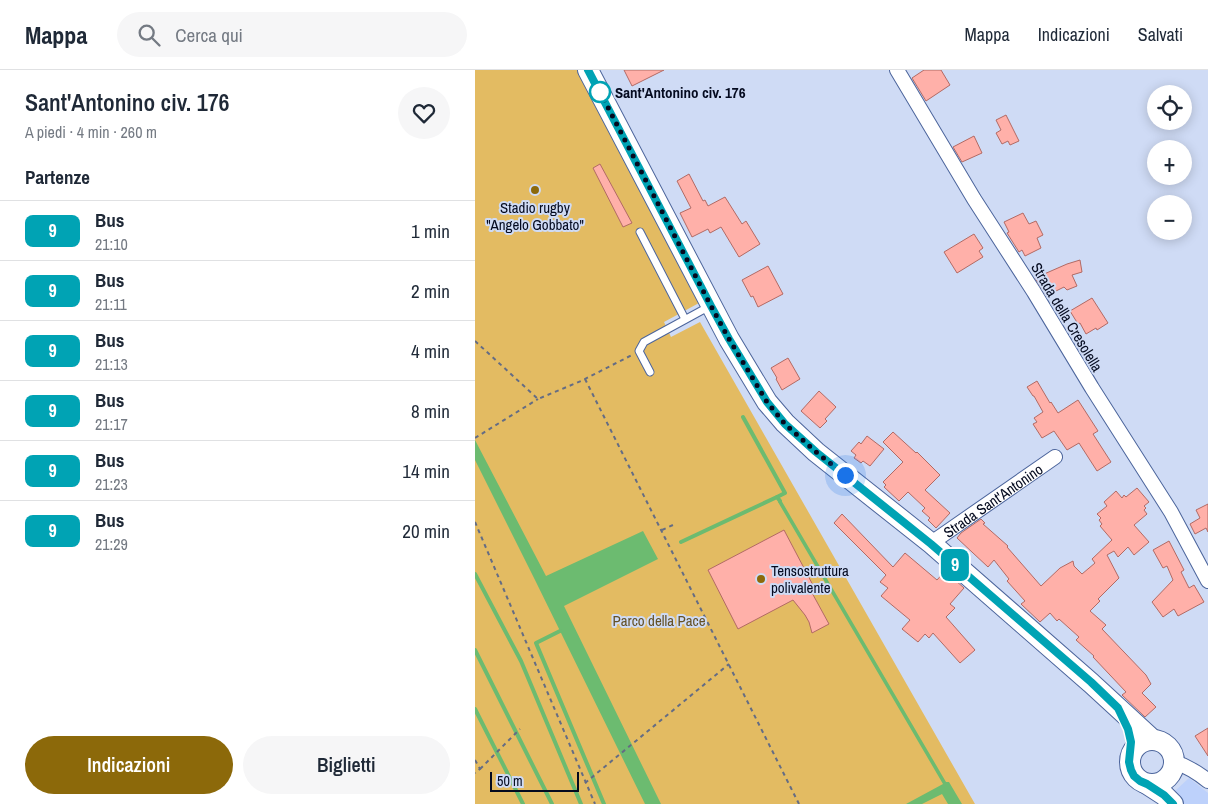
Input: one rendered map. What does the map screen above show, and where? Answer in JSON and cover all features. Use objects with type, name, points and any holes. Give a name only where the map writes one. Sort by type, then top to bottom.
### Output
[{"type":"main road","name":"Strada Sant'Antonino","points":[[588,70],[711,306],[767,402],[785,424],[816,452],[931,544],[1091,682],[1118,708],[1161,741],[1170,750],[1176,763],[1173,793],[1175,804]]},
{"type":"main road","name":"Strada Sant'Antonino","points":[[1118,708],[1128,729],[1131,742],[1129,762],[1134,776],[1175,804]]},
{"type":"main road","points":[[1131,754],[1135,748],[1146,741],[1161,741]]},
{"type":"main road","points":[[1147,784],[1161,783],[1166,779],[1176,763]]},
{"type":"street","name":"Strada della Cresolella","points":[[897,70],[974,199],[1171,512],[1208,581]]},
{"type":"street","name":"Strada Sant'Antonino","points":[[931,544],[1055,457]]},
{"type":"street","points":[[1176,763],[1186,766],[1208,781]]},
{"type":"lane","points":[[641,232],[685,319]]},
{"type":"lane","points":[[650,372],[639,352],[644,342],[711,306]]},
{"type":"path","points":[[475,341],[538,399]]},
{"type":"path","points":[[476,438],[538,399],[585,379],[639,352]]},
{"type":"path","points":[[585,379],[725,653],[799,804]]},
{"type":"path","points":[[475,522],[595,804]]},
{"type":"path","points":[[662,530],[673,524]]},
{"type":"path","points":[[585,783],[729,664]]},
{"type":"path","points":[[475,773],[520,729]]},
{"type":"path","points":[[1161,741],[1176,763]]},
{"type":"path","points":[[475,760],[480,769]]},
{"type":"shaded area","points":[[475,440],[546,576],[643,531],[658,559],[564,606],[661,804],[645,804],[475,460]]},
{"type":"shaded area","points":[[781,500],[946,782],[949,782],[962,804],[948,804],[942,794],[922,804],[906,804],[943,784],[778,502]]},
{"type":"shaded area","points":[[1189,778],[1208,793],[1208,804],[1181,804],[1175,791]]},
{"type":"green space","name":"Parco della Pace","points":[[475,70],[577,70],[699,303],[664,322],[671,337],[700,322],[975,804],[475,804]]},
{"type":"building","points":[[624,70],[664,70],[632,86]]},
{"type":"building","points":[[924,70],[941,70],[950,85],[926,101],[912,78]]},
{"type":"building","points":[[1006,115],[1019,141],[1010,145],[1008,141],[1002,144],[996,133],[1001,130],[996,120]]},
{"type":"building","points":[[974,136],[982,153],[962,162],[953,147]]},
{"type":"building","points":[[600,164],[632,223],[623,227],[593,168]]},
{"type":"building","points":[[689,174],[703,201],[705,200],[708,206],[725,197],[742,224],[746,221],[760,244],[739,257],[721,227],[710,233],[708,229],[692,237],[680,213],[691,208],[677,181]]},
{"type":"building","points":[[1023,213],[1029,224],[1036,221],[1043,235],[1037,238],[1041,248],[1025,256],[1022,250],[1019,252],[1007,233],[1009,232],[1004,222]]},
{"type":"building","points":[[974,234],[983,248],[979,251],[983,257],[957,273],[944,252]]},
{"type":"building","points":[[1080,260],[1082,272],[1072,275],[1077,286],[1067,290],[1064,287],[1046,296],[1035,278]]},
{"type":"building","points":[[768,266],[783,294],[758,307],[742,280]]},
{"type":"building","points":[[1092,298],[1108,323],[1086,334],[1070,311]]},
{"type":"building","points":[[788,358],[800,379],[782,390],[771,368]]},
{"type":"building","points":[[1037,381],[1058,413],[1078,400],[1098,431],[1093,434],[1111,462],[1097,471],[1079,443],[1067,450],[1054,431],[1042,438],[1033,424],[1037,422],[1034,418],[1043,412],[1027,387]]},
{"type":"building","points":[[819,391],[836,407],[820,428],[801,411]]},
{"type":"building","points":[[893,432],[940,475],[925,490],[950,513],[936,528],[928,520],[930,518],[922,511],[925,508],[908,492],[899,501],[884,487],[886,485],[883,482],[903,462],[883,442]]},
{"type":"building","points":[[867,436],[884,449],[870,466],[854,458],[856,455],[851,451],[859,442],[861,444]]},
{"type":"building","points":[[1137,488],[1149,502],[1144,506],[1147,514],[1134,525],[1149,542],[1134,555],[1128,547],[1118,557],[1114,551],[1107,555],[1119,578],[1098,599],[1100,601],[1090,611],[1106,625],[1102,629],[1146,675],[1151,684],[1142,693],[1156,707],[1145,717],[1122,695],[1126,692],[1094,656],[1076,640],[1079,637],[1059,619],[1057,621],[1050,613],[1040,622],[1021,604],[1025,601],[1007,581],[1009,579],[994,560],[988,567],[957,538],[981,519],[985,523],[983,524],[1008,546],[1041,586],[1060,568],[1073,561],[1074,566],[1082,574],[1095,563],[1092,559],[1112,540],[1100,526],[1102,524],[1099,520],[1101,518],[1097,514],[1107,506],[1104,502],[1116,491],[1122,498]]},
{"type":"building","points":[[1208,504],[1208,532],[1206,528],[1195,534],[1190,524],[1200,518],[1196,510]]},
{"type":"building","points":[[842,514],[893,567],[905,553],[937,580],[945,571],[964,588],[950,604],[955,608],[946,617],[975,650],[960,663],[933,633],[929,638],[925,634],[918,642],[902,629],[910,620],[881,596],[888,588],[880,582],[886,575],[834,523]]},
{"type":"building","name":"Tensostruttura polivalente","points":[[784,530],[815,589],[811,591],[829,624],[812,633],[805,615],[793,600],[738,629],[708,570]]},
{"type":"building","points":[[1169,541],[1184,570],[1181,572],[1189,588],[1194,585],[1204,602],[1178,616],[1174,609],[1163,617],[1152,602],[1173,580],[1167,566],[1163,568],[1153,550]]},
{"type":"building","points":[[1208,728],[1208,756],[1195,736]]},
{"type":"waterway","points":[[743,417],[785,493],[777,497],[780,501]]},
{"type":"waterway","points":[[681,542],[777,497]]},
{"type":"waterway","points":[[475,574],[521,661],[581,804]]},
{"type":"waterway","points":[[560,631],[536,643],[604,804]]},
{"type":"waterway","points":[[475,650],[552,804]]},
{"type":"waterway","points":[[475,709],[523,804]]},
{"type":"bus line","name":"9","points":[[588,70],[711,306],[767,402],[785,424],[816,452],[931,544],[1091,682],[1118,708],[1128,729],[1131,742],[1129,762],[1134,776],[1164,795],[1173,804]]},
{"type":"place","name":"Sant'Antonino civ. 176","points":[[600,92]]},
{"type":"place","name":"Stadio rugby \"Angelo Gobbato\"","points":[[535,190]]},
{"type":"place","name":"Tensostruttura polivalente","points":[[761,579]]},
{"type":"route","points":[[600,92],[711,306],[767,402],[785,424],[845,475]]}]
